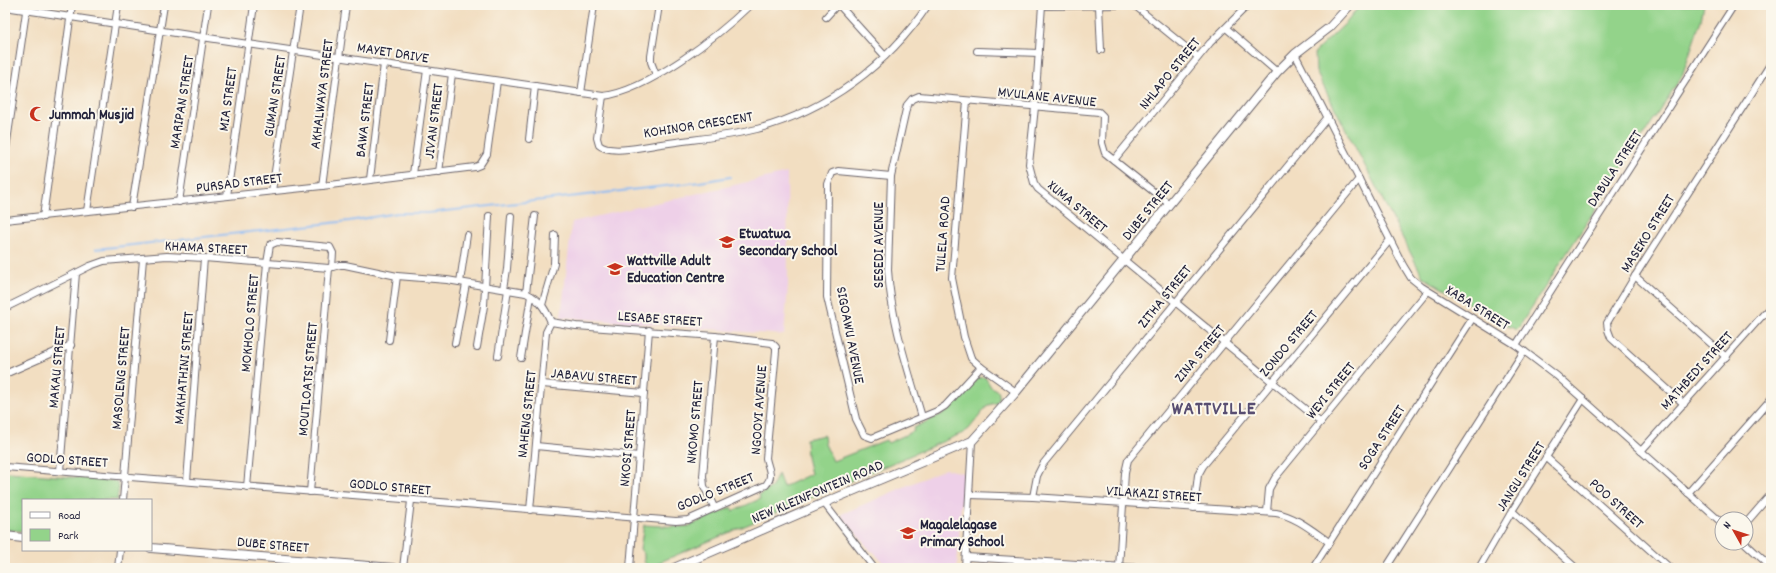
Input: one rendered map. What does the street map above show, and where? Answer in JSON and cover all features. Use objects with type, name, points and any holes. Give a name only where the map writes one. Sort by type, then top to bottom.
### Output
[{"type":"street","points":[[43,217],[72,5]]},
{"type":"street","points":[[87,212],[118,5]]},
{"type":"street","points":[[132,207],[164,5]]},
{"type":"street","name":"MARIPAN STREET","points":[[178,202],[208,5]]},
{"type":"street","name":"MIA STREET","points":[[227,196],[254,5]]},
{"type":"street","name":"GUMAN STREET","points":[[272,191],[300,5]]},
{"type":"street","name":"AKHALWAYA STREET","points":[[322,186],[346,5]]},
{"type":"street","points":[[581,93],[594,5]]},
{"type":"street","points":[[656,75],[651,62],[651,56],[659,5]]},
{"type":"street","name":"MAYET DRIVE","points":[[5,7],[27,7],[70,17],[160,31],[339,56],[603,96],[626,91],[687,57],[748,5]]},
{"type":"street","points":[[826,17],[838,5],[885,56]]},
{"type":"street","name":"KOHINOR CRESCENT","points":[[603,96],[597,138],[599,145],[603,148],[624,149],[709,138],[757,129],[812,109],[857,80],[885,56],[917,21],[928,5]]},
{"type":"street","points":[[1042,5],[1117,5]]},
{"type":"street","name":"XUMA STREET","points":[[1042,5],[1030,164],[1034,183],[1038,189],[1123,261],[1321,422]]},
{"type":"street","points":[[1134,5],[1198,57]]},
{"type":"street","name":"NHLAPO STREET","points":[[1114,160],[1217,35],[1226,28],[1248,5]]},
{"type":"street","name":"DUBE STREET","points":[[972,441],[1016,392],[1277,72],[1295,54],[1323,34],[1350,5]]},
{"type":"street","name":"DABULA STREET","points":[[1516,345],[1734,5]]},
{"type":"street","points":[[1099,6],[1101,50]]},
{"type":"street","points":[[5,155],[27,7]]},
{"type":"street","points":[[1226,28],[1277,72]]},
{"type":"street","points":[[977,51],[1039,53]]},
{"type":"street","name":"XABA STREET","points":[[1295,54],[1411,278],[1428,291],[1516,345],[1557,376],[1714,516]]},
{"type":"street","name":"MASEKO STREET","points":[[1684,404],[1614,341],[1609,334],[1607,326],[1609,319],[1635,276],[1771,62]]},
{"type":"street","name":"BAWA STREET","points":[[370,179],[384,64]]},
{"type":"street","points":[[413,174],[427,70]]},
{"type":"street","name":"JIVAN STREET","points":[[439,172],[452,74]]},
{"type":"street","name":"PURSAD STREET","points":[[5,220],[322,186],[475,167],[480,165],[487,154],[497,81]]},
{"type":"street","points":[[529,139],[535,86]]},
{"type":"street","name":"MVULANE AVENUE","points":[[904,118],[909,101],[919,96],[1094,111],[1102,114],[1104,120],[1102,143],[1103,149],[1108,156],[1170,204]]},
{"type":"street","name":"TULELA ROAD","points":[[967,101],[952,278],[968,351],[972,358],[981,367],[1016,392]]},
{"type":"street","name":"ZITHA STREET","points":[[1034,497],[1037,476],[1043,464],[1328,117]]},
{"type":"street","name":"SESEDI AVENUE","points":[[904,118],[891,176],[889,285],[902,346],[922,417]]},
{"type":"street","name":"SIGOAWU AVENUE","points":[[891,176],[838,171],[832,174],[828,184],[828,297],[856,419],[862,432],[869,437],[878,436],[922,417]]},
{"type":"street","name":"ZINA STREET","points":[[1119,567],[1125,466],[1128,460],[1359,179]]},
{"type":"street","points":[[477,347],[484,306],[488,216]]},
{"type":"street","points":[[498,356],[506,289],[511,216]]},
{"type":"street","points":[[521,358],[529,294],[535,216]]},
{"type":"street","points":[[455,343],[463,283],[467,235]]},
{"type":"street","points":[[542,305],[554,264],[555,235]]},
{"type":"street","name":"ZONDO STREET","points":[[1194,508],[1200,471],[1390,240]]},
{"type":"street","name":"MOKHOLO STREET","points":[[248,487],[267,263],[270,245],[276,242],[330,247],[333,253],[330,268]]},
{"type":"street","name":"KHAMA STREET","points":[[76,273],[104,261],[167,256],[330,268],[345,265],[397,276],[463,283],[529,294]]},
{"type":"street","name":"MAKHATHINI STREET","points":[[187,481],[204,258]]},
{"type":"street","name":"MASOLENG STREET","points":[[123,499],[143,259]]},
{"type":"street","name":"MOUTLOATSI STREET","points":[[310,492],[330,268]]},
{"type":"street","points":[[5,308],[76,273]]},
{"type":"street","name":"MAKAU STREET","points":[[60,471],[76,273]]},
{"type":"street","points":[[389,340],[397,276]]},
{"type":"street","points":[[1635,276],[1726,357]]},
{"type":"street","name":"WEYI STREET","points":[[1267,512],[1271,484],[1428,291]]},
{"type":"street","points":[[529,294],[542,305],[551,322]]},
{"type":"street","name":"MATHBEDI STREET","points":[[1641,452],[1771,306]]},
{"type":"street","name":"SOGA STREET","points":[[1313,568],[1472,319]]},
{"type":"street","name":"LESABE STREET","points":[[551,322],[576,326],[649,330],[767,341]]},
{"type":"street","name":"NAHENG STREET","points":[[530,510],[546,332],[551,322]]},
{"type":"street","name":"NKOSI STREET","points":[[630,568],[649,330]]},
{"type":"street","name":"NKOMO STREET","points":[[714,336],[703,482],[714,507]]},
{"type":"street","name":"NGOOYI AVENUE","points":[[766,484],[771,475],[766,458],[776,351],[774,344],[767,341]]},
{"type":"street","points":[[5,374],[71,345]]},
{"type":"street","points":[[1386,568],[1524,351]]},
{"type":"street","points":[[922,417],[945,406],[981,367]]},
{"type":"street","name":"JABAVU STREET","points":[[542,384],[644,393]]},
{"type":"street","name":"JANGU STREET","points":[[1480,568],[1512,511],[1583,399]]},
{"type":"street","points":[[1688,493],[1771,399]]},
{"type":"street","points":[[965,568],[972,441]]},
{"type":"street","name":"NEW KLEINFONTEIN ROAD","points":[[674,568],[824,502],[972,441]]},
{"type":"street","points":[[536,446],[639,456]]},
{"type":"street","name":"POO STREET","points":[[1547,458],[1670,568]]},
{"type":"street","name":"GODLO STREET","points":[[5,467],[187,481],[411,501],[681,521],[688,520],[766,484]]},
{"type":"street","points":[[1754,514],[1771,494]]},
{"type":"street","name":"VILAKAZI STREET","points":[[970,495],[1034,497],[1123,504],[1267,512],[1287,516],[1329,542]]},
{"type":"street","points":[[403,568],[411,501]]},
{"type":"street","points":[[824,502],[874,568]]},
{"type":"street","points":[[1512,511],[1576,568]]},
{"type":"street","points":[[5,536],[22,538]]},
{"type":"street","name":"DUBE STREET","points":[[152,548],[393,568]]},
{"type":"street","points":[[118,568],[120,551]]},
{"type":"street","points":[[1754,551],[1771,567]]},
{"type":"street","points":[[966,557],[1140,568]]},
{"type":"street","points":[[864,568],[869,562]]},
{"type":"shaded area","name":"Etwatwa Secondary School","points":[[787,173],[788,285],[784,335],[561,317],[572,222]]},
{"type":"shaded area","name":"Magalelagase Primary School","points":[[945,469],[963,473],[957,568],[885,568],[884,564],[841,515]]},
{"type":"green space","points":[[1360,5],[1704,5],[1701,20],[1682,76],[1517,330],[1501,323],[1423,277],[1316,72],[1315,52],[1347,22]]},
{"type":"green space","points":[[985,377],[991,387],[998,391],[999,399],[996,403],[988,405],[969,429],[963,433],[660,562],[651,568],[644,562],[644,554],[640,549],[644,525],[679,527],[689,526],[732,507],[733,511],[760,499],[759,495],[772,487],[778,474],[783,487],[811,474],[807,457],[806,439],[824,435],[825,444],[833,461],[886,440],[888,443],[914,431],[913,428],[949,411],[978,378]]},
{"type":"green space","points":[[9,472],[116,481],[119,487],[117,499],[22,499],[22,531],[5,530],[5,473]]},
{"type":"waterway","points":[[96,249],[349,221],[397,213],[428,213],[700,182],[730,177]]},
{"type":"place","name":"Jummah Musjid","points":[[37,114]]},
{"type":"place","name":"Etwatwa Secondary School","points":[[727,242]]},
{"type":"place","name":"Wattville Adult Education Centre","points":[[615,269]]},
{"type":"place","name":"Magalelagase Primary School","points":[[908,533]]},
{"type":"district","name":"WATTVILLE","points":[[1214,407]]}]
